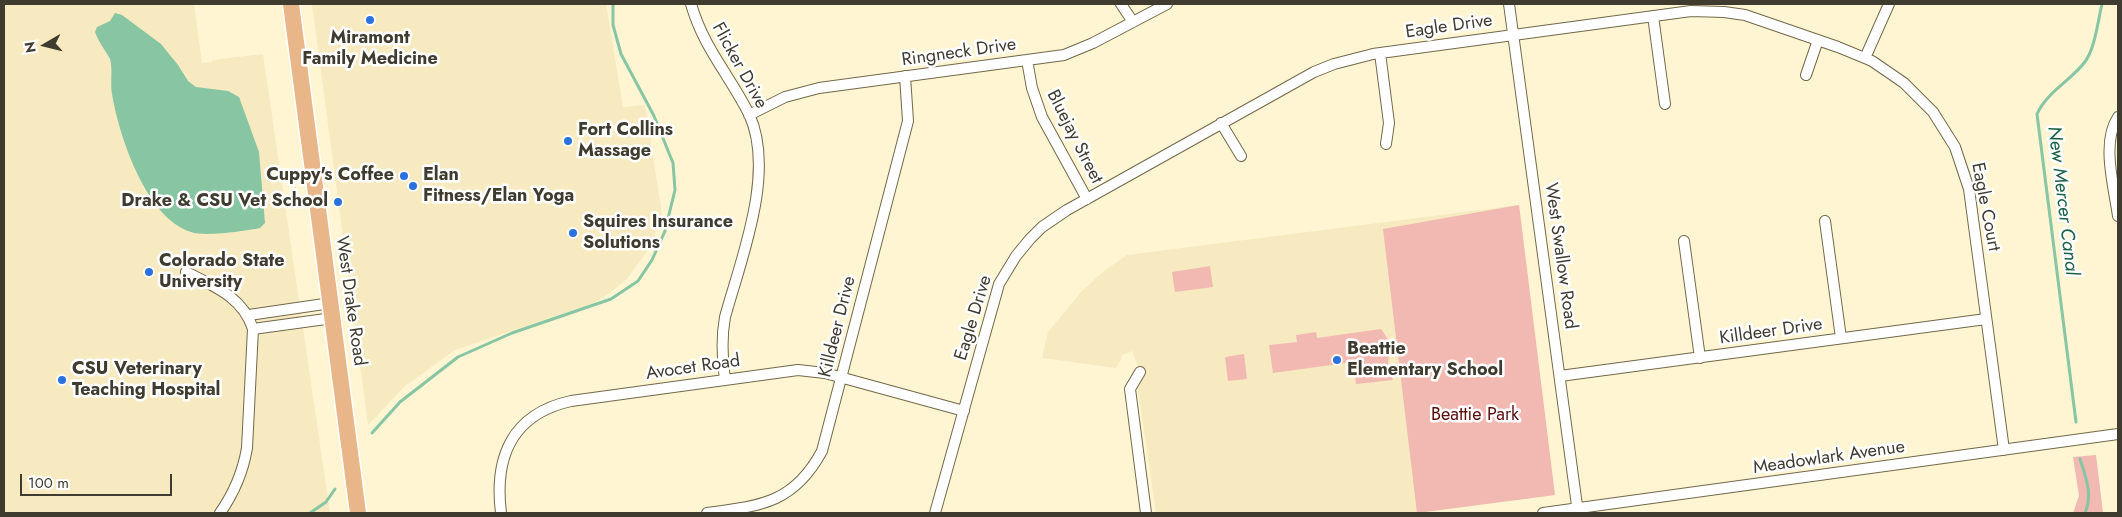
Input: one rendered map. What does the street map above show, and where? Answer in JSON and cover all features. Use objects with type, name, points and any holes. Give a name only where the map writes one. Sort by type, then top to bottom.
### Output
[{"type":"main road","name":"West Drake Road","points":[[291,4],[358,513]]},
{"type":"street","name":"Flicker Drive","points":[[691,4],[697,25],[706,44],[749,115],[758,147],[759,186],[725,317],[722,336],[725,380]]},
{"type":"street","points":[[1121,4],[1133,22]]},
{"type":"street","name":"Ringneck Drive","points":[[749,115],[802,92],[1027,60],[1077,50],[1167,4]]},
{"type":"street","name":"West Swallow Road","points":[[1509,4],[1578,511]]},
{"type":"street","points":[[1865,58],[1889,4]]},
{"type":"street","name":"Eagle Drive","points":[[935,513],[994,300],[1007,270],[1030,238],[1042,227],[1087,199],[1314,72],[1351,58],[1691,11],[1712,11],[1754,18]]},
{"type":"street","points":[[1652,16],[1665,104]]},
{"type":"street","name":"Eagle Court","points":[[1754,18],[1865,58],[1904,83],[1918,96],[1938,120],[1955,147],[1969,189],[2004,450]]},
{"type":"street","points":[[1806,75],[1818,40]]},
{"type":"street","points":[[1380,53],[1389,123],[1386,144]]},
{"type":"street","name":"Bluejay Street","points":[[1027,60],[1032,88],[1042,117],[1087,199]]},
{"type":"street","name":"Killdeer Drive","points":[[707,513],[765,503],[792,489],[805,477],[822,451],[908,121],[905,76]]},
{"type":"street","points":[[2118,117],[2110,133],[2109,146],[2115,166],[2118,216]]},
{"type":"street","points":[[1221,123],[1241,156]]},
{"type":"street","points":[[1825,221],[1841,338]]},
{"type":"street","points":[[1684,241],[1700,358]]},
{"type":"street","points":[[186,272],[223,290],[238,302],[249,315],[253,329],[254,342],[244,467],[234,491],[220,513]]},
{"type":"street","points":[[249,315],[332,310]]},
{"type":"street","points":[[253,329],[332,310]]},
{"type":"street","name":"Killdeer Drive","points":[[1560,376],[1986,319]]},
{"type":"street","name":"Avocet Road","points":[[501,513],[498,480],[503,460],[515,435],[537,414],[548,408],[571,401],[798,370],[813,371],[842,378],[964,411]]},
{"type":"street","points":[[1140,372],[1130,389],[1146,513]]},
{"type":"street","name":"Meadowlark Avenue","points":[[1544,513],[1578,511],[2118,434]]},
{"type":"shaded area","name":"Colorado State University","points":[[4,4],[194,4],[202,63],[212,62],[212,60],[263,54],[330,513],[4,513]]},
{"type":"shaded area","points":[[312,4],[606,4],[623,107],[645,105],[662,214],[651,246],[627,279],[610,293],[594,303],[455,350],[405,386],[368,425]]},
{"type":"shaded area","points":[[115,13],[122,15],[161,44],[188,81],[196,87],[228,91],[239,97],[259,152],[265,223],[260,228],[215,234],[191,232],[175,224],[148,193],[137,174],[121,131],[112,94],[110,59],[95,32],[97,27],[110,21]]},
{"type":"shaded area","name":"Beattie Elementary School","points":[[1519,205],[1555,495],[1419,513],[1156,513],[1138,389],[1140,372],[1132,351],[1123,355],[1116,368],[1042,358],[1048,332],[1081,292],[1104,271],[1127,255]]},
{"type":"green space","name":"Beattie Park","points":[[1519,205],[1555,495],[1417,513],[1383,229]]},
{"type":"green space","points":[[1210,266],[1213,287],[1175,292],[1172,272]]},
{"type":"green space","points":[[1381,329],[1390,342],[1388,367],[1393,380],[1356,384],[1353,362],[1273,373],[1269,345],[1297,342],[1296,335],[1316,332],[1317,338]]},
{"type":"green space","points":[[1244,354],[1247,379],[1228,381],[1225,357]]},
{"type":"green space","points":[[2096,455],[2103,513],[2073,513],[2079,496],[2073,457]]},
{"type":"waterway","points":[[372,433],[400,402],[458,357],[512,333],[611,299],[638,281],[652,260],[665,231],[675,190],[673,163],[654,116],[621,54],[613,25],[613,4]]},
{"type":"waterway","name":"New Mercer Canal","points":[[2076,422],[2037,114],[2047,99],[2088,57],[2102,4]]},
{"type":"waterway","name":"New Mercer Canal","points":[[2080,459],[2089,493],[2085,513]]},
{"type":"waterway","points":[[310,513],[326,502],[335,489]]},
{"type":"place","name":"Miramont Family Medicine","points":[[370,20]]},
{"type":"place","name":"Fort Collins Massage","points":[[568,141]]},
{"type":"place","name":"Cuppy's Coffee","points":[[404,176]]},
{"type":"place","name":"Elan Fitness/Elan Yoga","points":[[413,186]]},
{"type":"place","name":"Drake & CSU Vet School","points":[[338,202]]},
{"type":"place","name":"Squires Insurance Solutions","points":[[573,233]]},
{"type":"place","name":"Colorado State University","points":[[149,272]]},
{"type":"place","name":"Beattie Elementary School","points":[[1337,360]]},
{"type":"place","name":"CSU Veterinary Teaching Hospital","points":[[62,380]]}]
